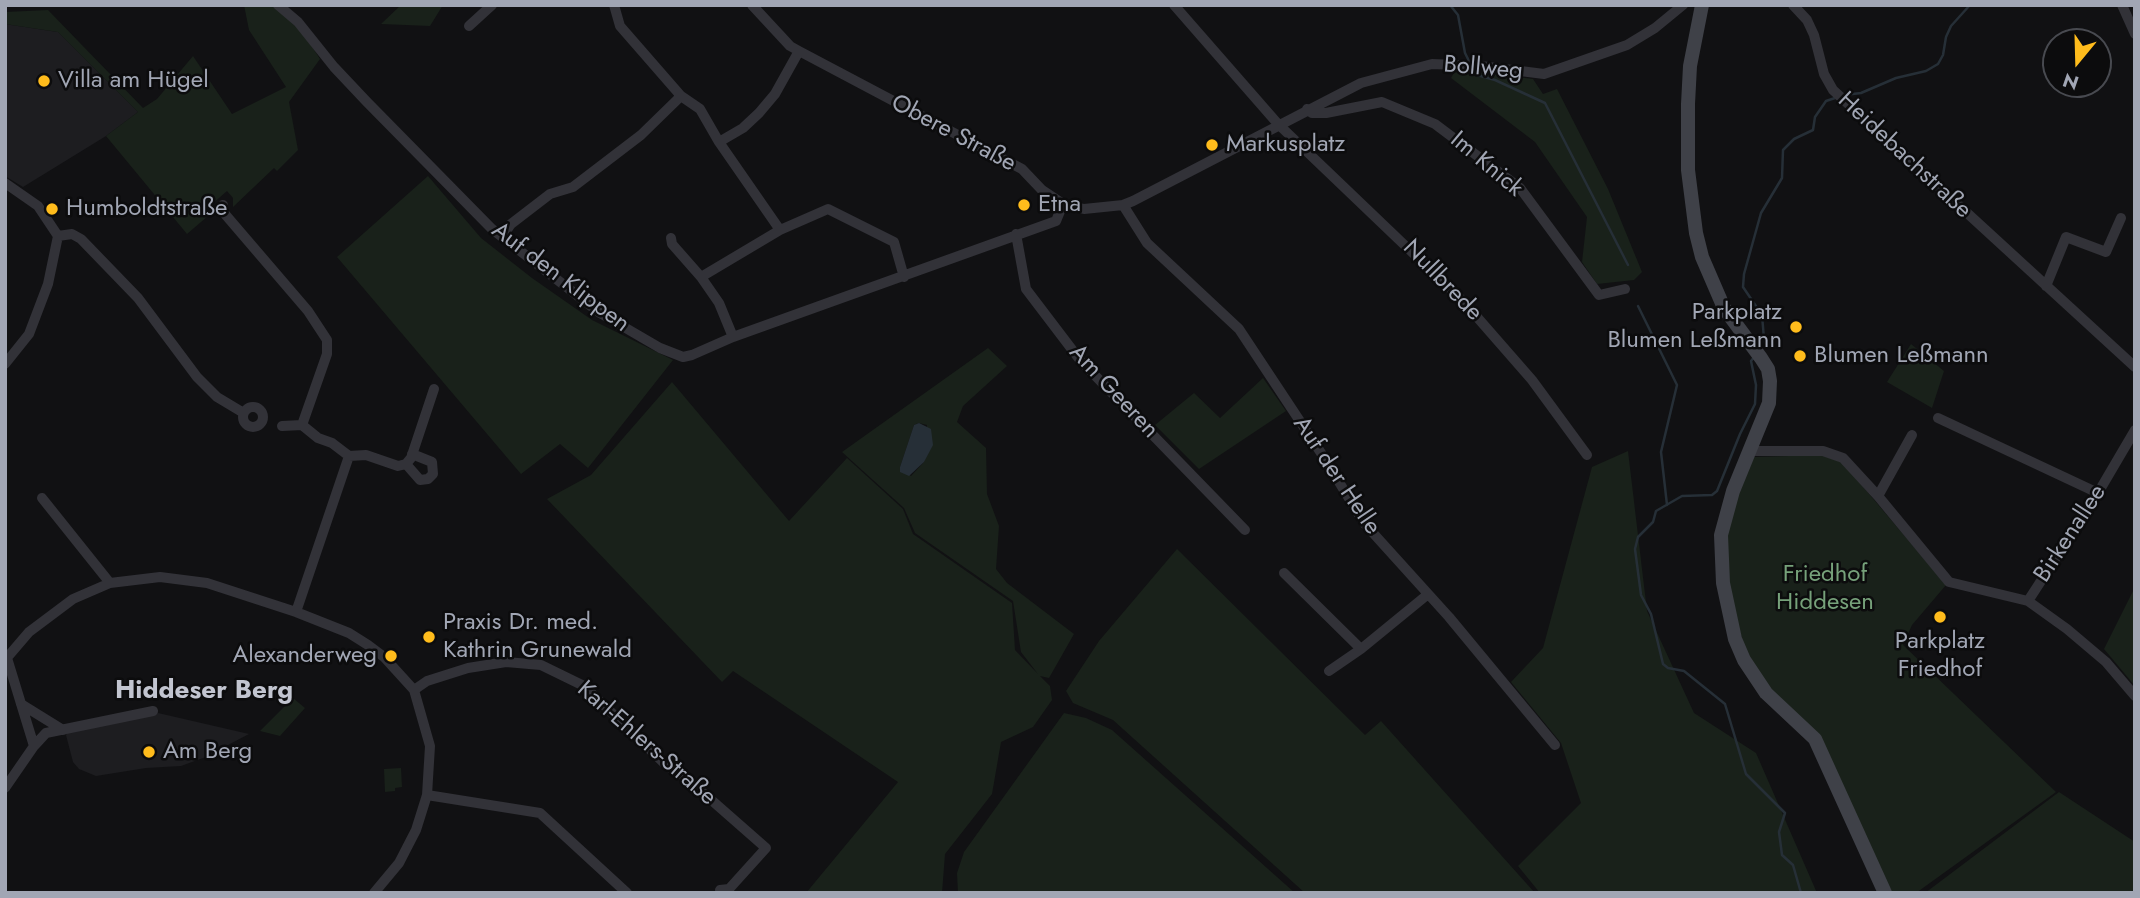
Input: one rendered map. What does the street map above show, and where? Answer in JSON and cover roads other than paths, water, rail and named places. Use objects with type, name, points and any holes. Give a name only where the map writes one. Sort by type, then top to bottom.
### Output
[{"type":"main road","points":[[1702,5],[1690,66],[1688,104],[1688,170],[1696,233],[1702,257],[1724,307],[1768,369],[1770,393],[1769,403],[1732,491],[1721,535],[1723,583],[1735,639],[1744,660],[1766,693],[1815,739],[1885,893]]},
{"type":"street","name":"Auf den Klippen","points":[[278,5],[298,22],[334,67],[367,102],[502,237],[600,313],[660,348],[683,357],[1056,221],[1063,204]]},
{"type":"street","points":[[469,26],[492,5]]},
{"type":"street","points":[[614,5],[620,26],[681,96],[700,109],[719,142],[780,230]]},
{"type":"street","name":"Obere Straße","points":[[752,5],[790,46],[1022,169],[1042,190],[1063,204]]},
{"type":"street","name":"Nullbrede","points":[[1174,5],[1278,124],[1463,301],[1532,380],[1587,455]]},
{"type":"street","name":"Bollweg","points":[[1278,124],[1361,83],[1426,65],[1454,63],[1544,74],[1560,70],[1627,45],[1655,28],[1683,5]]},
{"type":"street","name":"Heidebachstraße","points":[[1793,5],[1807,20],[1814,35],[1824,74],[1843,101],[2135,367]]},
{"type":"street","points":[[2122,5],[2135,34]]},
{"type":"street","points":[[719,142],[743,128],[760,113],[775,94],[799,51]]},
{"type":"street","points":[[502,237],[511,224],[550,194],[573,187],[641,135],[681,96]]},
{"type":"street","name":"Im Knick","points":[[1307,109],[1312,113],[1326,113],[1382,102],[1435,124],[1520,188],[1599,295],[1625,289]]},
{"type":"street","points":[[1063,204],[1084,209],[1123,205],[1278,124]]},
{"type":"street","points":[[5,183],[42,210],[58,236],[45,293],[29,334],[5,365]]},
{"type":"street","points":[[223,205],[224,213],[308,311],[327,340],[327,354],[302,425]]},
{"type":"street","name":"Auf der Helle","points":[[1123,205],[1147,243],[1239,329],[1364,523],[1449,617],[1555,745]]},
{"type":"street","points":[[701,277],[780,230],[828,209],[894,242],[904,277]]},
{"type":"street","points":[[2046,286],[2066,237],[2106,252],[2121,218]]},
{"type":"street","points":[[58,236],[72,234],[82,239],[138,298],[197,377],[217,397],[242,412]]},
{"type":"street","name":"Am Geeren","points":[[1016,234],[1026,289],[1080,360],[1245,530]]},
{"type":"street","points":[[671,237],[671,243],[701,277],[719,303],[733,337]]},
{"type":"street","points":[[282,426],[302,425],[348,456],[366,455],[398,466],[406,464],[412,454],[434,389]]},
{"type":"street","points":[[1938,418],[2098,493]]},
{"type":"street","name":"Birkenallee","points":[[2028,601],[2135,430]]},
{"type":"street","points":[[1878,495],[1912,435]]},
{"type":"street","points":[[1750,451],[1823,451],[1843,458],[1878,495],[1950,582],[2028,601],[2106,662],[2135,695]]},
{"type":"street","points":[[406,464],[415,478],[422,481],[433,474],[432,462],[412,454]]},
{"type":"street","points":[[296,612],[348,456]]},
{"type":"street","points":[[42,498],[110,583]]},
{"type":"street","points":[[1284,573],[1361,649]]},
{"type":"street","points":[[34,746],[6,659],[29,632],[51,614],[74,598],[110,583],[160,577],[207,583],[296,612],[349,633],[384,657],[414,690],[430,746],[427,795],[416,830],[399,863],[374,893]]},
{"type":"street","points":[[1329,671],[1361,649],[1427,595]]},
{"type":"street","name":"Karl-Ehlers-Straße","points":[[414,690],[428,681],[468,668],[506,662],[541,665],[584,685],[666,765],[684,776],[766,848],[729,889],[720,890]]},
{"type":"street","points":[[21,704],[63,730]]},
{"type":"street","points":[[5,788],[46,733],[153,711]]},
{"type":"street","points":[[427,795],[540,813],[627,893]]},
{"type":"waterway","points":[[1450,5],[1458,15],[1469,61]]},
{"type":"waterway","points":[[1844,95],[1861,93],[1896,78],[1926,71],[1938,64],[1951,26],[1970,5]]},
{"type":"waterway","points":[[1474,70],[1477,75],[1495,80],[1545,103],[1628,265]]},
{"type":"waterway","points":[[1760,347],[1764,339],[1762,315],[1743,287],[1744,274],[1761,213],[1782,178],[1783,150],[1794,139],[1813,130],[1815,117],[1826,101],[1835,98]]},
{"type":"waterway","points":[[1638,306],[1677,385],[1661,452],[1667,505]]},
{"type":"waterway","points":[[1755,356],[1751,361],[1756,385],[1755,404],[1717,491],[1712,495],[1682,496],[1656,511],[1653,522],[1638,537],[1635,549],[1641,595],[1651,614],[1663,664],[1668,668],[1684,671],[1725,704],[1746,774],[1785,813],[1779,832],[1782,855],[1793,865],[1801,893]]},
{"type":"place","name":"Villa am Hügel","points":[[44,81]]},
{"type":"place","name":"Markusplatz","points":[[1212,145]]},
{"type":"place","name":"Etna","points":[[1024,205]]},
{"type":"place","name":"Humboldtstraße","points":[[52,209]]},
{"type":"place","name":"Parkplatz Blumen Leßmann","points":[[1796,327]]},
{"type":"place","name":"Blumen Leßmann","points":[[1800,356]]},
{"type":"place","name":"Parkplatz Friedhof","points":[[1940,617]]},
{"type":"place","name":"Praxis Dr. med. Kathrin Grunewald","points":[[429,637]]},
{"type":"place","name":"Alexanderweg","points":[[391,656]]},
{"type":"place","name":"Am Berg","points":[[149,752]]},
{"type":"district","name":"Hiddeser Berg","points":[[204,692]]},
{"type":"park label","name":"Friedhof Hiddesen","points":[[1825,589]]}]
